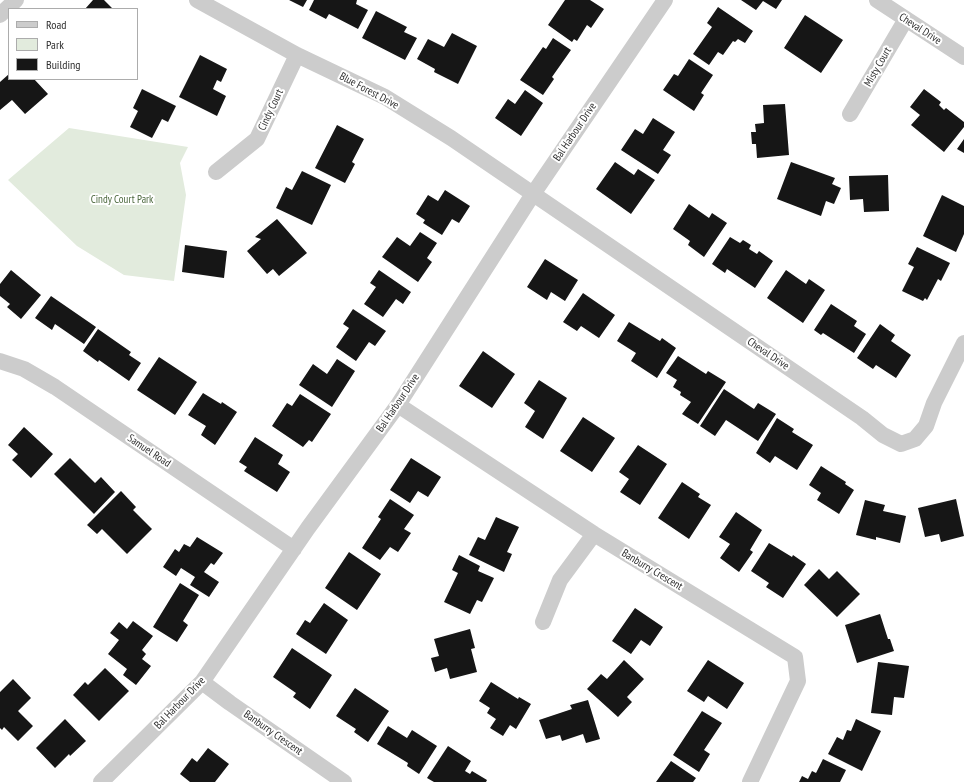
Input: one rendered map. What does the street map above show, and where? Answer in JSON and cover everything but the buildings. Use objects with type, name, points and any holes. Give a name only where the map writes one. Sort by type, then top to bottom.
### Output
[{"type":"street","points":[[0,15],[16,0]]},
{"type":"street","name":"Blue Forest Drive","points":[[197,0],[297,55],[385,97],[451,138],[533,194]]},
{"type":"street","name":"Bal Harbour Drive","points":[[101,782],[202,682],[294,549],[398,406],[533,194],[664,0]]},
{"type":"street","name":"Cheval Drive","points":[[877,0],[964,57]]},
{"type":"street","name":"Misty Court","points":[[850,114],[906,19]]},
{"type":"street","name":"Cindy Court","points":[[216,172],[257,139],[297,55]]},
{"type":"street","name":"Cheval Drive","points":[[533,194],[862,418],[883,435],[901,444],[915,439],[926,426],[934,403],[964,343]]},
{"type":"street","name":"Samuel Road","points":[[0,361],[24,369],[56,387],[294,549]]},
{"type":"street","name":"Banburry Crescent","points":[[398,406],[594,534],[795,658],[798,681],[750,782]]},
{"type":"street","points":[[543,622],[560,580],[594,534]]},
{"type":"street","name":"Banburry Crescent","points":[[202,682],[344,782]]},
{"type":"green space","name":"Cindy Court Park","points":[[69,128],[188,147],[180,163],[186,195],[174,281],[124,275],[77,246],[8,180]]}]
